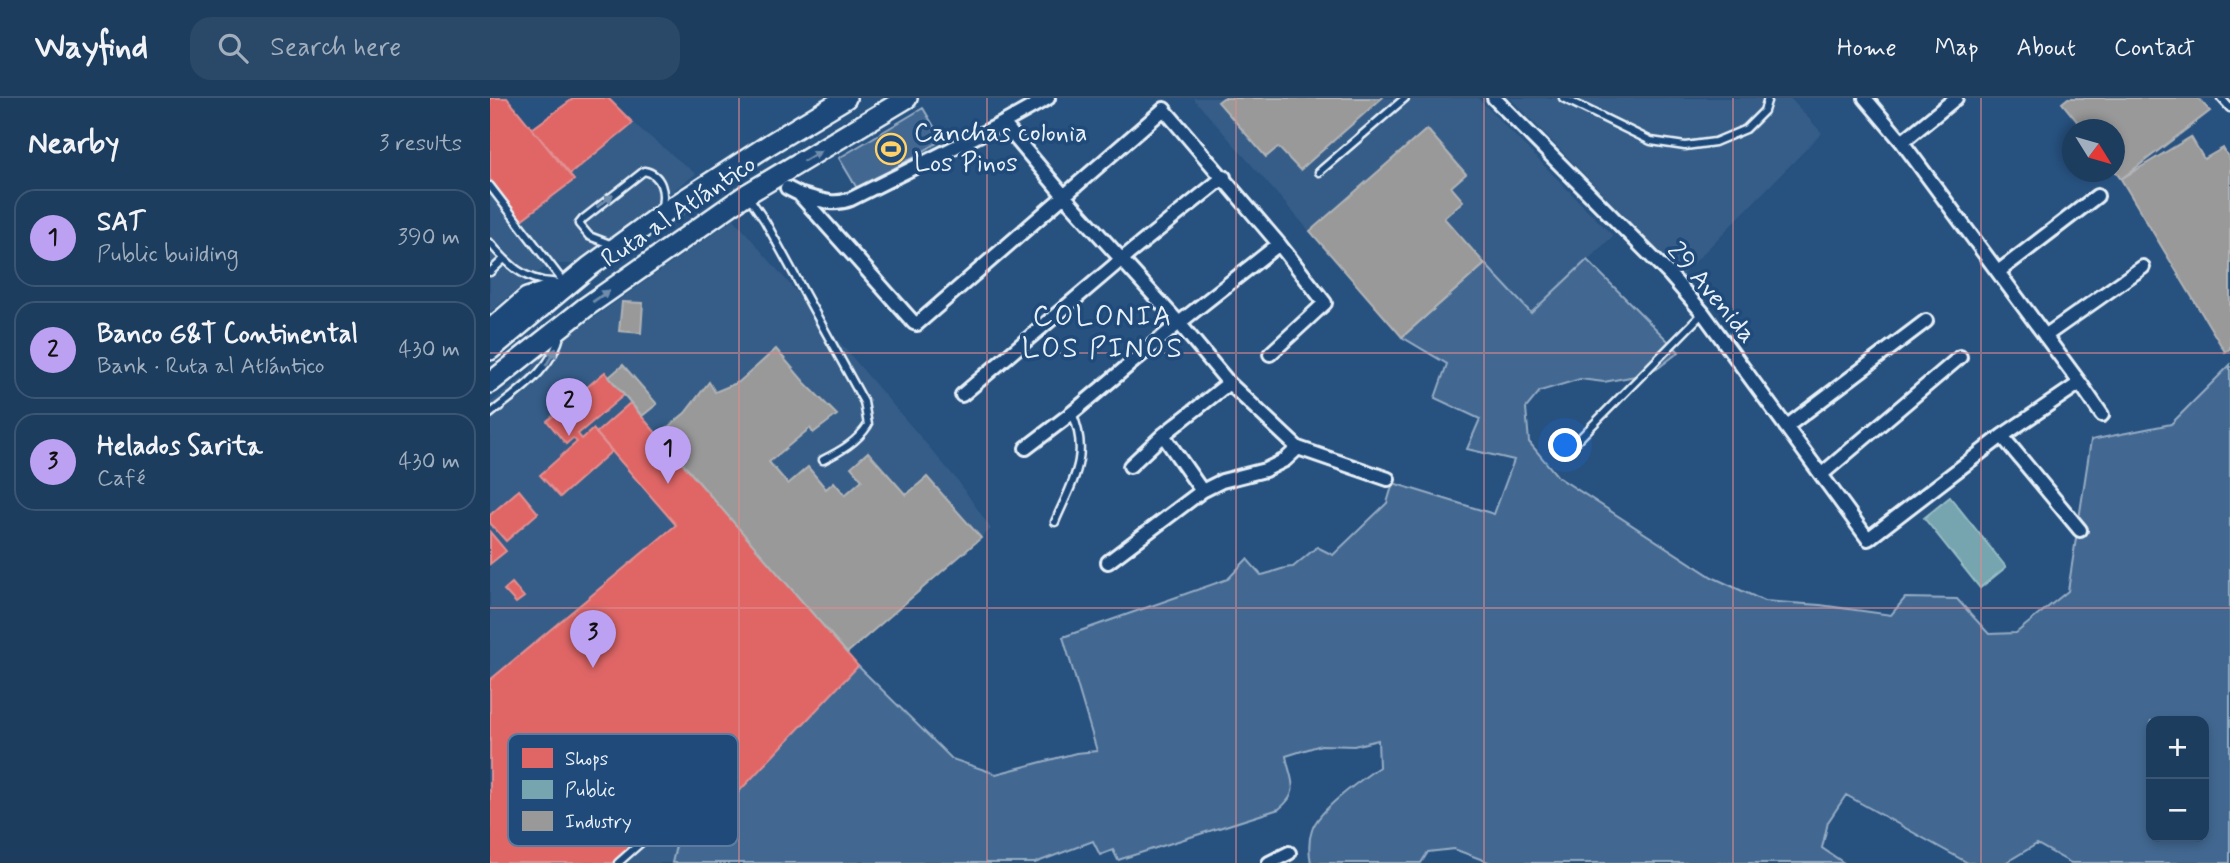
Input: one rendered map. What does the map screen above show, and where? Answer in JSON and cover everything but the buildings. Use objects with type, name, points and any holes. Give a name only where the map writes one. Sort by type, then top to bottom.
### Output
[{"type":"highway","name":"Ruta al Atlántico","points":[[490,350],[564,283],[659,216],[846,98]]},
{"type":"highway","name":"Ruta al Atlántico","points":[[490,383],[563,324],[747,194],[908,98]]},
{"type":"highway","points":[[490,330],[527,298],[564,283]]},
{"type":"street","points":[[1048,98],[841,203],[830,203],[793,191],[917,324],[1164,109],[1224,177],[1325,303],[1270,354]]},
{"type":"street","name":"29 Avenida","points":[[1494,98],[1670,275],[1703,313],[1868,539],[2002,436]]},
{"type":"street","points":[[1865,98],[1902,142],[2102,415]]},
{"type":"street","points":[[1902,142],[1956,98]]},
{"type":"street","points":[[1003,123],[1229,383],[1298,448],[1388,478]]},
{"type":"street","points":[[962,395],[1122,259],[1224,177]]},
{"type":"street","points":[[1998,272],[2096,196]]},
{"type":"street","points":[[1026,448],[1279,244]]},
{"type":"street","points":[[2045,336],[2143,267]]},
{"type":"street","points":[[1786,427],[1926,321]]},
{"type":"street","points":[[1822,474],[1960,356]]},
{"type":"street","points":[[1129,466],[1163,435],[1229,383]]},
{"type":"street","points":[[2080,383],[2002,436],[2080,530]]},
{"type":"street","points":[[1163,435],[1202,491]]},
{"type":"street","points":[[1108,562],[1202,491],[1223,481],[1265,470],[1286,460],[1298,448]]},
{"type":"street","points":[[1269,863],[1289,853]]},
{"type":"lane","points":[[1320,172],[1405,98]]},
{"type":"lane","points":[[1563,98],[1651,141],[1685,146],[1715,142],[1746,129],[1764,111],[1768,98]]},
{"type":"lane","points":[[2221,98],[2230,108]]},
{"type":"lane","points":[[628,238],[616,244],[606,244],[589,236],[579,224],[644,171],[654,175],[661,183],[663,202],[659,216]]},
{"type":"lane","points":[[490,186],[564,283]]},
{"type":"lane","points":[[747,194],[765,221],[864,402],[869,425],[847,447],[823,460]]},
{"type":"lane","points":[[490,243],[522,274],[536,281],[564,283]]},
{"type":"lane","points":[[490,272],[504,259]]},
{"type":"lane","points":[[1577,441],[1703,313]]},
{"type":"lane","points":[[490,414],[537,376],[559,342],[563,324]]},
{"type":"lane","points":[[1055,522],[1079,466],[1080,431],[1072,413]]},
{"type":"lane","points":[[618,863],[637,846]]},
{"type":"shaded area","points":[[490,98],[507,98],[532,129],[574,98],[608,98],[633,123],[696,174],[578,261],[559,264],[554,260],[490,312]]},
{"type":"shaded area","points":[[1193,98],[1478,98],[1613,236],[1531,314],[1402,337]]},
{"type":"shaded area","points":[[1510,98],[1790,98],[1822,133],[1682,275]]},
{"type":"shaded area","name":"Canchas colonia Los Pinos","points":[[923,108],[942,140],[858,190],[839,158]]},
{"type":"shaded area","points":[[734,219],[959,482],[991,529],[847,653],[858,666],[738,792],[738,734],[508,734],[508,846],[676,846],[672,863],[490,863],[490,403],[526,375],[545,352]]},
{"type":"shaded area","points":[[1587,260],[1679,352],[1646,374],[1604,382],[1580,379],[1540,391],[1526,408],[1529,442],[1558,477],[1712,577],[1764,601],[1820,605],[1891,615],[1905,598],[1957,599],[1989,634],[2016,633],[2068,591],[2091,440],[2171,424],[2230,365],[2230,863],[2071,863],[2037,844],[2005,863],[1968,863],[1846,795],[1828,822],[1822,848],[1844,863],[1491,863],[1454,849],[1428,852],[1421,863],[1311,863],[1310,838],[1316,822],[1341,796],[1379,767],[1378,740],[1354,746],[1321,745],[1286,756],[1293,785],[1286,803],[1279,809],[1118,860],[1113,850],[1100,855],[1093,841],[1035,863],[672,863],[676,846],[738,846],[738,792],[858,666],[952,759],[996,774],[1076,753],[1097,751],[1063,637],[1228,579],[1247,559],[1261,575],[1293,567],[1317,547],[1333,555],[1387,503],[1393,483],[1494,514],[1514,460],[1467,449],[1480,419],[1435,398],[1447,364],[1402,337],[1485,264],[1531,313]]},
{"type":"place","name":"Canchas colonia Los Pinos","points":[[891,149]]},
{"type":"place","name":"Banco G&T Continental","points":[[569,436]]},
{"type":"place","name":"SAT","points":[[668,484]]},
{"type":"place","name":"Helados Sarita","points":[[593,668]]},
{"type":"district","name":"COLONIA LOS PINOS","points":[[1103,333]]}]
